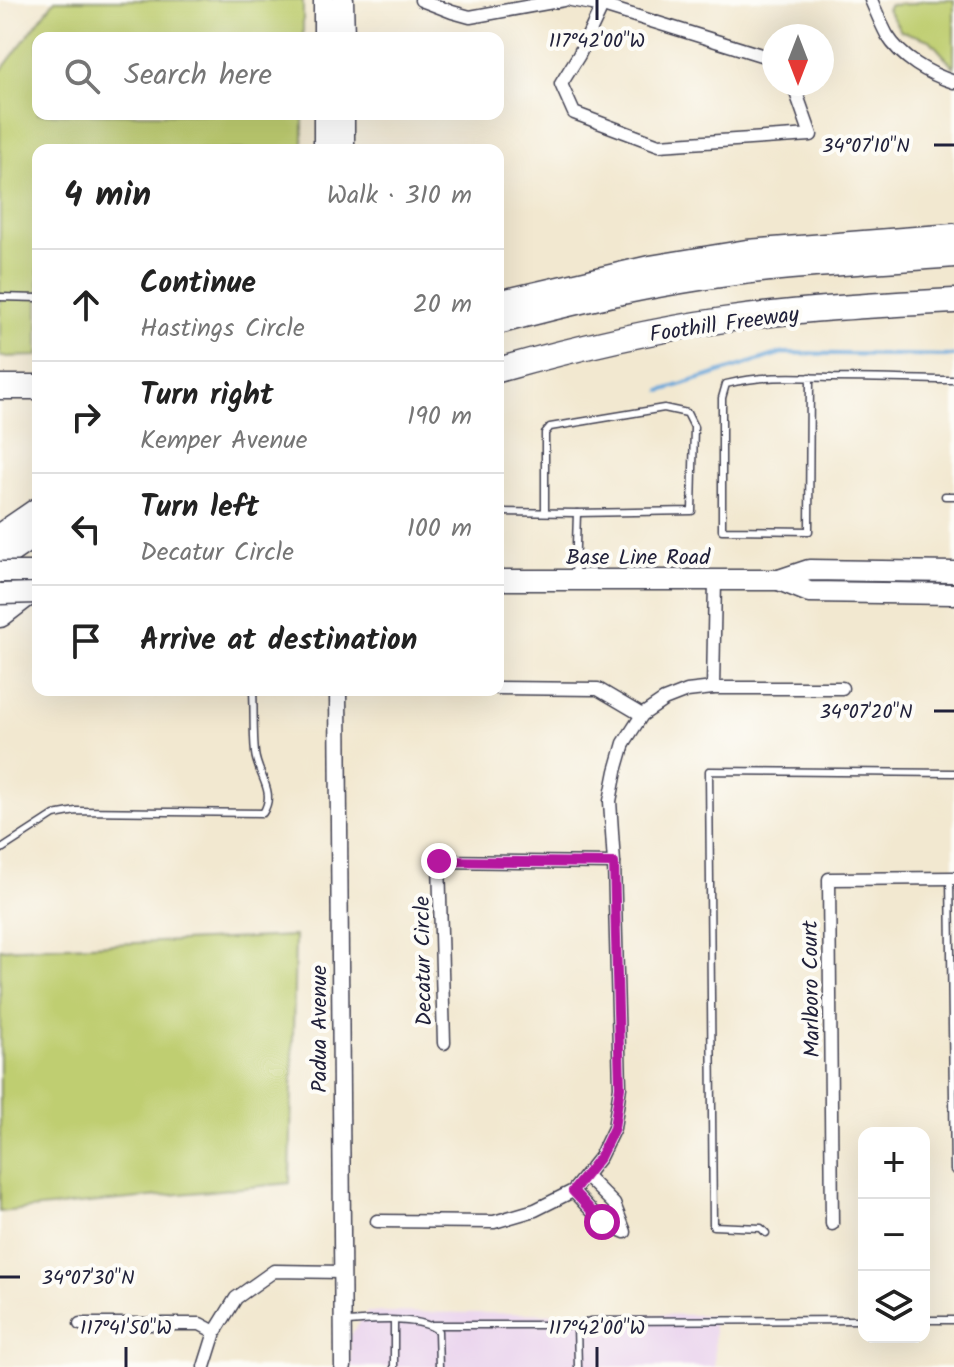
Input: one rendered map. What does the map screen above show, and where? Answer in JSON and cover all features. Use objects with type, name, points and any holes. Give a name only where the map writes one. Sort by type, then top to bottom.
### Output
[{"type":"highway","points":[[504,302],[650,268],[747,252],[954,236]]},
{"type":"highway","points":[[504,320],[577,301],[690,279],[789,267],[954,255]]},
{"type":"highway","points":[[504,287],[560,288]]},
{"type":"highway","points":[[504,353],[550,339],[681,312],[759,301],[954,288]]},
{"type":"highway","name":"Foothill Freeway","points":[[504,368],[647,333],[724,320],[845,307],[954,301]]},
{"type":"highway","points":[[0,387],[32,387]]},
{"type":"highway","points":[[0,536],[32,514]]},
{"type":"highway","points":[[0,558],[32,536]]},
{"type":"highway","points":[[0,595],[32,575]]},
{"type":"highway","points":[[0,615],[32,591]]},
{"type":"main road","points":[[324,0],[324,32]]},
{"type":"main road","points":[[343,0],[344,32]]},
{"type":"main road","points":[[324,120],[324,144]]},
{"type":"main road","points":[[344,120],[344,144]]},
{"type":"main road","name":"Base Line Road","points":[[504,580],[779,580],[809,570],[954,572]]},
{"type":"main road","points":[[0,572],[32,571]]},
{"type":"main road","name":"Base Line Road","points":[[779,580],[809,592],[954,594]]},
{"type":"main road","points":[[0,595],[32,593]]},
{"type":"street","points":[[421,0],[470,17],[564,0]]},
{"type":"street","points":[[571,0],[604,3],[762,55]]},
{"type":"street","points":[[871,0],[889,38],[915,64],[954,82]]},
{"type":"street","points":[[604,3],[561,84],[574,113],[659,145],[811,135],[797,96]]},
{"type":"street","points":[[713,688],[715,580]]},
{"type":"street","points":[[504,688],[598,689],[642,715]]},
{"type":"street","points":[[377,1221],[494,1222],[535,1210],[573,1191],[600,1157],[614,1128],[620,1087],[610,801],[624,743],[642,715],[664,700],[687,691],[713,688],[842,688]]},
{"type":"street","name":"Padua Avenue","points":[[338,696],[343,1367]]},
{"type":"street","name":"Decatur Circle","points":[[444,1043],[439,861],[614,863]]},
{"type":"street","name":"Marlboro Court","points":[[832,1224],[829,879],[952,878]]},
{"type":"street","points":[[573,1191],[602,1222],[625,1232],[614,1204],[586,1176]]},
{"type":"street","points":[[204,1367],[215,1332],[236,1298],[274,1271],[342,1272]]},
{"type":"street","points":[[80,1324],[200,1324],[215,1332]]},
{"type":"lane","points":[[0,297],[32,298]]},
{"type":"lane","points":[[810,377],[809,531],[722,530],[722,398],[726,384],[745,379],[810,377],[954,380]]},
{"type":"lane","points":[[504,512],[577,513],[692,511],[694,427],[687,413],[664,408],[550,427],[545,433],[545,512]]},
{"type":"lane","points":[[945,496],[954,496]]},
{"type":"lane","points":[[575,580],[577,513]]},
{"type":"lane","points":[[0,850],[54,815],[76,811],[263,813],[268,805],[268,789],[255,757],[253,696]]},
{"type":"lane","points":[[766,1233],[761,1228],[713,1226],[709,771],[954,773]]},
{"type":"lane","points":[[952,878],[954,1170]]},
{"type":"lane","points":[[343,1322],[577,1325],[590,1321],[858,1320]]},
{"type":"lane","points":[[930,1320],[954,1320]]},
{"type":"lane","points":[[394,1321],[394,1367]]},
{"type":"lane","points":[[432,1325],[438,1331],[439,1367]]},
{"type":"lane","points":[[577,1325],[578,1367]]},
{"type":"shaded area","points":[[367,1312],[711,1315],[715,1367],[351,1367],[350,1336]]},
{"type":"green space","points":[[55,0],[303,0],[303,32],[32,32],[32,120],[303,120],[303,144],[32,144],[32,356],[0,357],[0,72]]},
{"type":"green space","points":[[954,0],[954,67],[930,40],[901,31],[887,9],[890,5]]},
{"type":"green space","points":[[295,936],[290,1183],[0,1212],[0,949]]},
{"type":"waterway","points":[[661,391],[782,353],[954,356]]},
{"type":"route","points":[[439,861],[614,863],[620,1087],[614,1128],[600,1157],[573,1191],[602,1222]]}]
